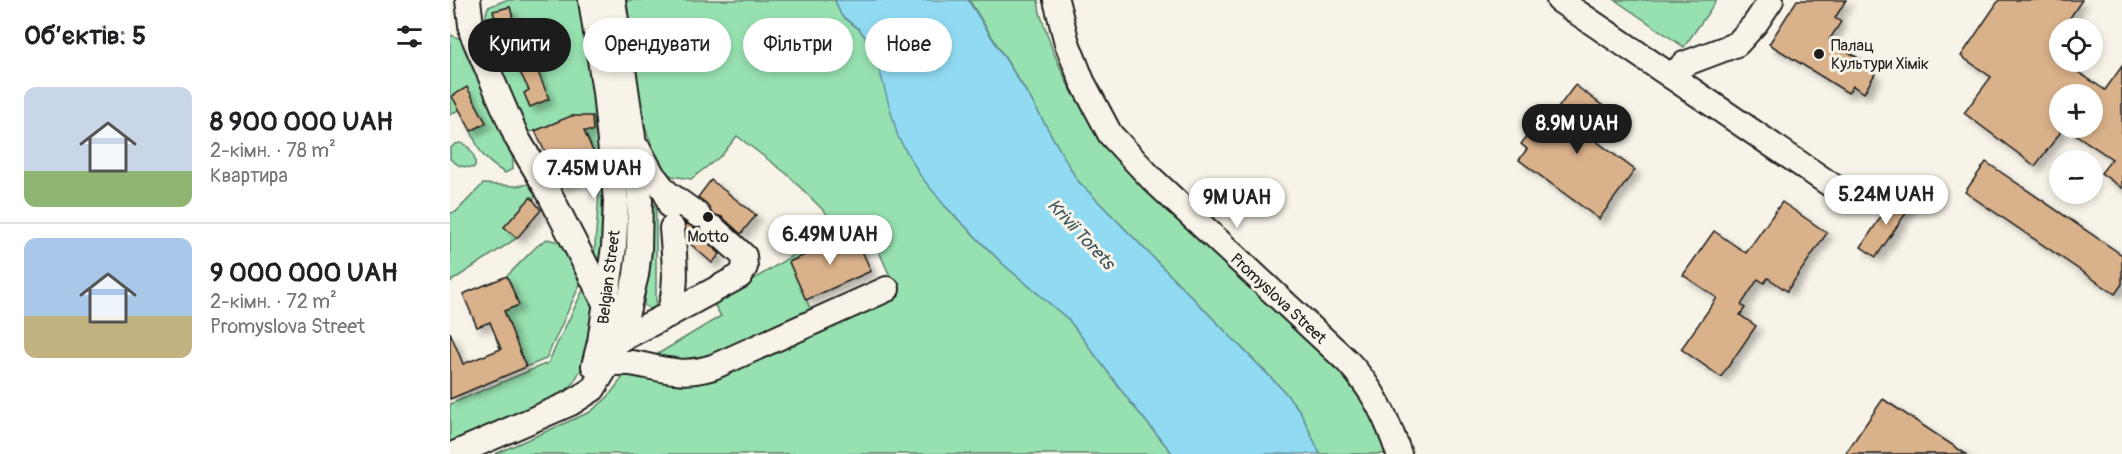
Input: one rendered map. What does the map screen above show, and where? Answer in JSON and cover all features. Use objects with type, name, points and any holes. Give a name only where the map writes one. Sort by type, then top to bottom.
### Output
[{"type":"street","points":[[468,0],[472,33],[517,138],[546,187],[605,303]]},
{"type":"street","name":"Belgian Street","points":[[571,403],[582,389],[597,361],[614,247],[616,201],[605,92],[591,0]]},
{"type":"street","name":"Belgian Street","points":[[454,454],[571,403],[593,389],[608,364],[625,320],[636,275],[640,198],[613,0]]},
{"type":"street","name":"Promyslova Street","points":[[1056,0],[1067,43],[1082,81],[1110,134],[1152,179],[1348,362],[1364,380],[1379,403],[1399,454]]},
{"type":"street","points":[[1559,0],[1840,191]]},
{"type":"street","points":[[1671,76],[1684,64],[1737,44],[1755,24],[1771,0]]},
{"type":"street","points":[[633,137],[642,159],[670,209],[675,286],[674,302],[668,315]]},
{"type":"street","points":[[617,341],[740,276],[745,267],[744,256],[705,221],[670,209]]},
{"type":"street","points":[[608,364],[633,362],[674,371],[695,372],[713,367],[887,289]]},
{"type":"green space","points":[[506,0],[582,0],[585,18],[583,72],[592,72],[603,151],[601,263],[599,266],[594,258],[601,169],[584,131],[560,121],[535,131],[522,133],[498,72],[520,72],[521,75],[527,72],[571,72],[571,18],[513,18],[510,7],[494,11],[496,18],[486,18],[488,7]]},
{"type":"green space","points":[[625,0],[835,0],[841,15],[845,18],[743,18],[743,72],[853,72],[853,24],[859,29],[865,37],[865,72],[881,72],[944,205],[1003,264],[1069,320],[1131,403],[1173,454],[495,454],[590,412],[607,398],[626,373],[714,378],[899,296],[868,227],[789,262],[811,310],[694,362],[676,361],[656,355],[721,316],[714,304],[798,252],[830,217],[787,174],[737,136],[722,155],[691,179],[672,176],[662,171],[641,114],[635,72],[731,72],[731,18],[628,18]]},
{"type":"green space","points":[[969,0],[1038,0],[1053,51],[1069,87],[1103,143],[1339,371],[1367,408],[1387,454],[1320,454],[1300,411],[1282,389],[1077,180],[1030,98]]},
{"type":"green space","points":[[1615,0],[1717,0],[1684,47]]},
{"type":"green space","points":[[450,35],[462,39],[468,51],[468,72],[478,72],[512,140],[513,169],[505,173],[487,160],[480,151],[471,131],[486,123],[467,88],[453,95],[460,109],[450,115]]},
{"type":"green space","points":[[461,143],[470,149],[473,155],[475,166],[473,168],[460,166],[450,159],[450,149],[455,144]]},
{"type":"green space","points":[[483,184],[516,186],[529,184],[535,190],[534,200],[531,198],[505,227],[517,238],[450,282],[450,213],[456,212]]},
{"type":"green space","points":[[648,193],[656,209],[656,304],[654,309],[644,305],[650,216]]},
{"type":"green space","points":[[547,239],[566,244],[582,280],[546,359],[526,367],[516,343],[500,349],[496,338],[512,331],[504,311],[518,305],[507,276]]},
{"type":"green space","points":[[585,286],[595,309],[585,362],[572,385],[560,395],[450,443],[450,404],[548,363]]},
{"type":"water","name":"Krivii Torets","points":[[835,0],[968,0],[1030,98],[1077,180],[1282,389],[1300,411],[1320,454],[1173,454],[1131,403],[1069,320],[1003,264],[944,205],[920,175],[898,137],[880,72],[952,72],[952,18],[865,18],[865,37],[853,24],[853,18],[845,18],[841,15]]},
{"type":"building","name":"Палац Культури Хімік","points":[[1797,0],[1846,0],[1835,18],[1841,22],[1829,40],[1868,64],[1866,68],[1875,74],[1864,93],[1853,86],[1848,93],[1769,44]]},
{"type":"building","points":[[1999,0],[2082,0],[2070,18],[2049,18],[2049,72],[2078,72],[2096,84],[2049,84],[2049,138],[2056,138],[2035,166],[1964,113],[1991,77],[1961,56]]},
{"type":"building","points":[[510,7],[513,18],[495,18],[493,11]]},
{"type":"building","points":[[2122,66],[2122,188],[2103,174],[2103,170],[2112,159],[2103,153],[2103,150],[2099,150],[2081,138],[2103,138],[2103,89],[2105,90]]},
{"type":"building","points":[[520,72],[538,72],[549,99],[530,107],[524,93],[529,90]]},
{"type":"building","points":[[1575,85],[1607,109],[1588,135],[1635,170],[1599,219],[1519,160],[1527,149],[1521,144],[1531,130],[1538,135]]},
{"type":"building","points":[[467,87],[486,123],[471,131],[452,96]]},
{"type":"building","points":[[571,116],[592,116],[593,131],[584,131],[598,162],[599,170],[561,186],[535,131]]},
{"type":"building","points":[[1986,162],[2122,255],[2122,284],[2115,294],[1965,192]]},
{"type":"building","points":[[711,180],[756,215],[741,234],[722,217],[712,214],[707,204],[698,197]]},
{"type":"building","points":[[1895,195],[1911,206],[1876,257],[1861,247]]},
{"type":"building","points":[[531,197],[541,210],[517,238],[504,227]]},
{"type":"building","points":[[1782,202],[1827,233],[1787,291],[1768,278],[1764,283],[1758,279],[1741,305],[1745,308],[1740,315],[1756,326],[1721,377],[1681,349],[1717,298],[1683,275],[1714,231],[1746,253]]},
{"type":"building","points":[[685,223],[699,229],[703,238],[720,254],[712,263],[687,241]]},
{"type":"building","points":[[854,233],[871,271],[806,300],[789,262]]},
{"type":"building","points":[[507,276],[519,305],[504,311],[526,367],[450,399],[450,332],[463,364],[501,349],[490,322],[477,327],[463,294]]},
{"type":"building","points":[[1883,399],[1966,454],[1845,454]]},
{"type":"place","name":"Палац Культури Хімік","points":[[1819,54]]},
{"type":"place","name":"Motto","points":[[708,217]]}]
